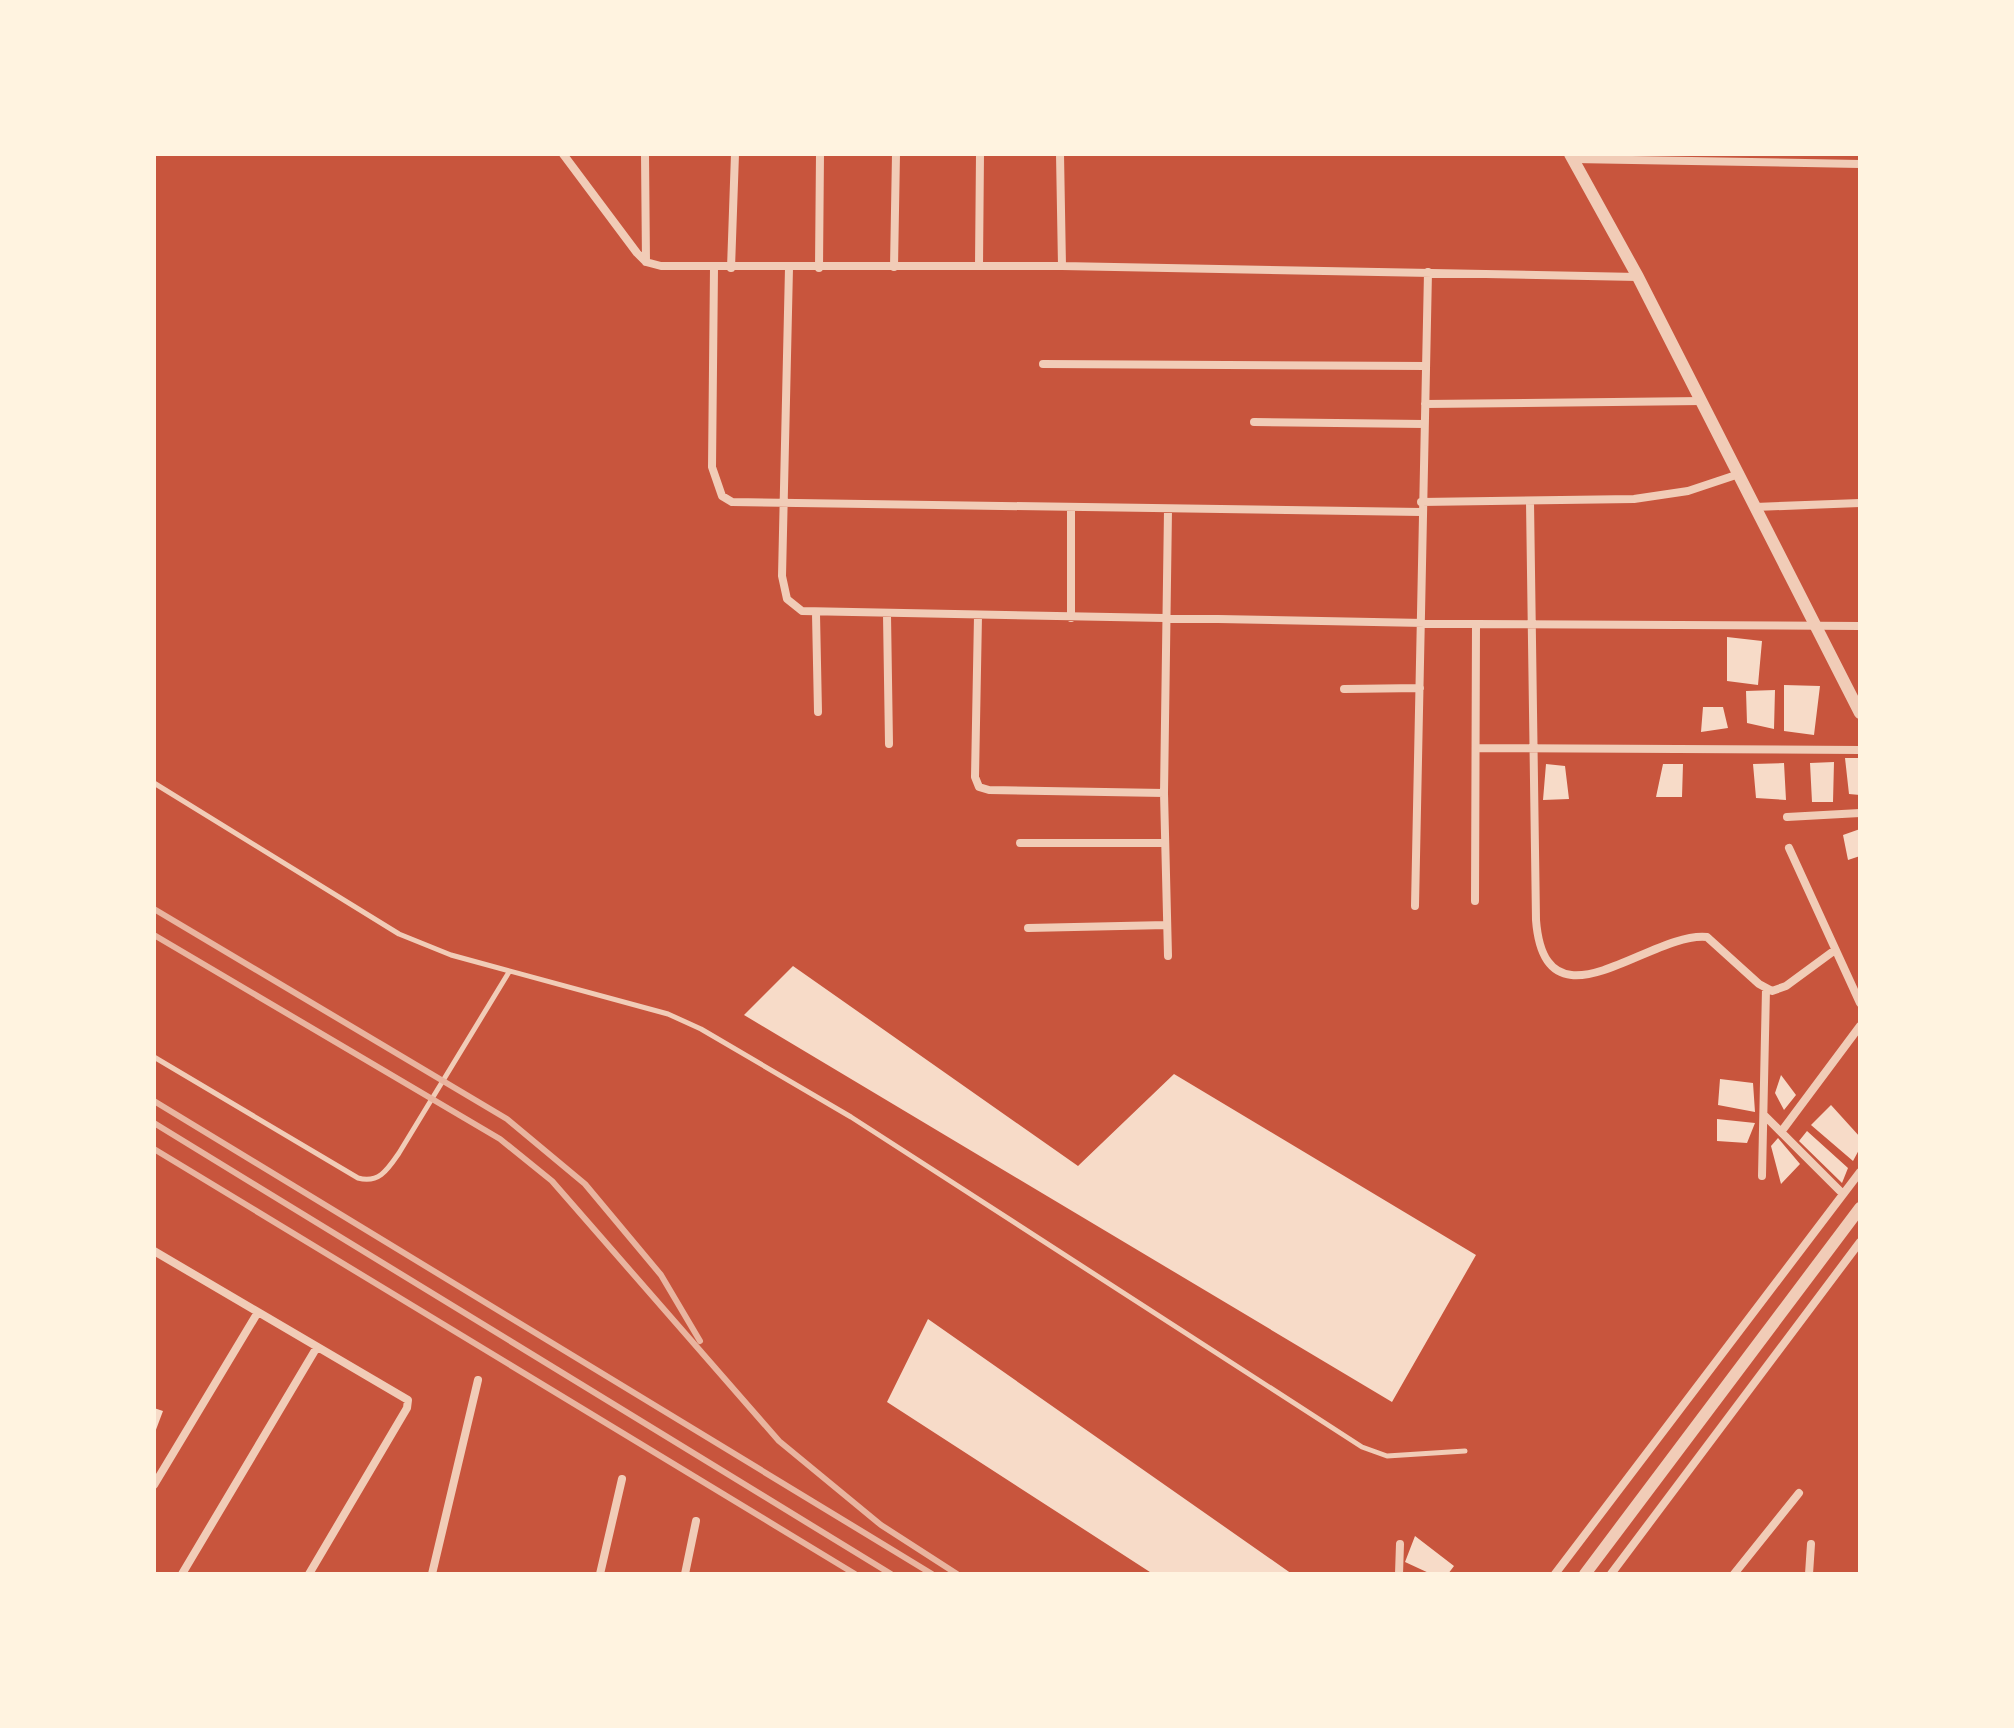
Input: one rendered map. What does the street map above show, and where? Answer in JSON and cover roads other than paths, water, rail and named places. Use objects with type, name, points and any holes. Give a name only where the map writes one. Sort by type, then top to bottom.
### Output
[{"type":"street","points":[[563,154],[646,262],[679,268],[1062,266],[1638,277]]},
{"type":"street","points":[[574,154],[574,169]]},
{"type":"street","points":[[645,154],[646,262]]},
{"type":"street","points":[[731,268],[735,154]]},
{"type":"street","points":[[819,268],[820,154]]},
{"type":"street","points":[[894,267],[896,154]]},
{"type":"street","points":[[979,266],[980,154]]},
{"type":"street","points":[[1060,154],[1062,266]]},
{"type":"street","points":[[1847,154],[1847,164]]},
{"type":"street","points":[[1572,157],[1860,164]]},
{"type":"street","points":[[1572,157],[1638,277],[1860,713]]},
{"type":"street","points":[[714,268],[715,480],[722,496],[732,502],[1168,510],[1421,507],[1659,497],[1739,474]]},
{"type":"street","points":[[789,268],[783,589],[794,607],[816,614],[1531,625],[1860,626]]},
{"type":"street","points":[[1415,906],[1428,272]]},
{"type":"street","points":[[1043,364],[1426,366]]},
{"type":"street","points":[[1425,404],[1702,401]]},
{"type":"street","points":[[1254,422],[1424,424]]},
{"type":"street","points":[[1530,502],[1537,934],[1544,958],[1570,975],[1596,974],[1684,937],[1696,936],[1716,943],[1766,989],[1762,1176]]},
{"type":"street","points":[[1755,507],[1860,503]]},
{"type":"street","points":[[1071,509],[1071,618]]},
{"type":"street","points":[[1168,510],[1164,793],[1168,956]]},
{"type":"street","points":[[816,614],[818,712]]},
{"type":"street","points":[[887,615],[889,744]]},
{"type":"street","points":[[978,616],[975,777],[979,787],[989,790],[1164,793]]},
{"type":"street","points":[[1475,901],[1476,624]]},
{"type":"street","points":[[1344,689],[1420,688]]},
{"type":"street","points":[[1476,748],[1860,750]]},
{"type":"street","points":[[1787,817],[1860,813]]},
{"type":"street","points":[[1020,843],[1165,843]]},
{"type":"street","points":[[1789,848],[1860,1003]]},
{"type":"street","points":[[1028,928],[1167,925]]},
{"type":"street","points":[[1766,989],[1786,986],[1835,950]]},
{"type":"street","points":[[1781,1132],[1860,1026]]},
{"type":"street","points":[[1764,1115],[1843,1194]]},
{"type":"street","points":[[1555,1574],[1860,1172]]},
{"type":"street","points":[[1585,1574],[1860,1208]]},
{"type":"street","points":[[1611,1574],[1860,1242]]},
{"type":"street","points":[[154,1251],[402,1395],[408,1404],[309,1574]]},
{"type":"street","points":[[154,1485],[258,1312]]},
{"type":"street","points":[[182,1574],[317,1347]]},
{"type":"street","points":[[432,1574],[478,1380]]},
{"type":"street","points":[[600,1574],[622,1479]]},
{"type":"street","points":[[1734,1574],[1799,1493]]},
{"type":"street","points":[[685,1574],[696,1521]]},
{"type":"street","points":[[1399,1574],[1400,1544]]},
{"type":"street","points":[[1809,1574],[1811,1544]]},
{"type":"lane","points":[[154,783],[399,934],[451,955],[668,1014],[701,1029],[851,1117],[1362,1447],[1387,1456],[1465,1451]]},
{"type":"lane","points":[[154,1057],[358,1178],[375,1179],[387,1171],[399,1153],[510,971]]},
{"type":"railway","points":[[154,909],[507,1119],[585,1184],[661,1275],[700,1341]]},
{"type":"railway","points":[[154,935],[500,1139],[552,1181],[779,1441],[881,1525],[957,1574]]},
{"type":"railway","points":[[154,1101],[932,1574]]},
{"type":"railway","points":[[154,1123],[891,1574]]},
{"type":"railway","points":[[154,1149],[855,1574]]}]
